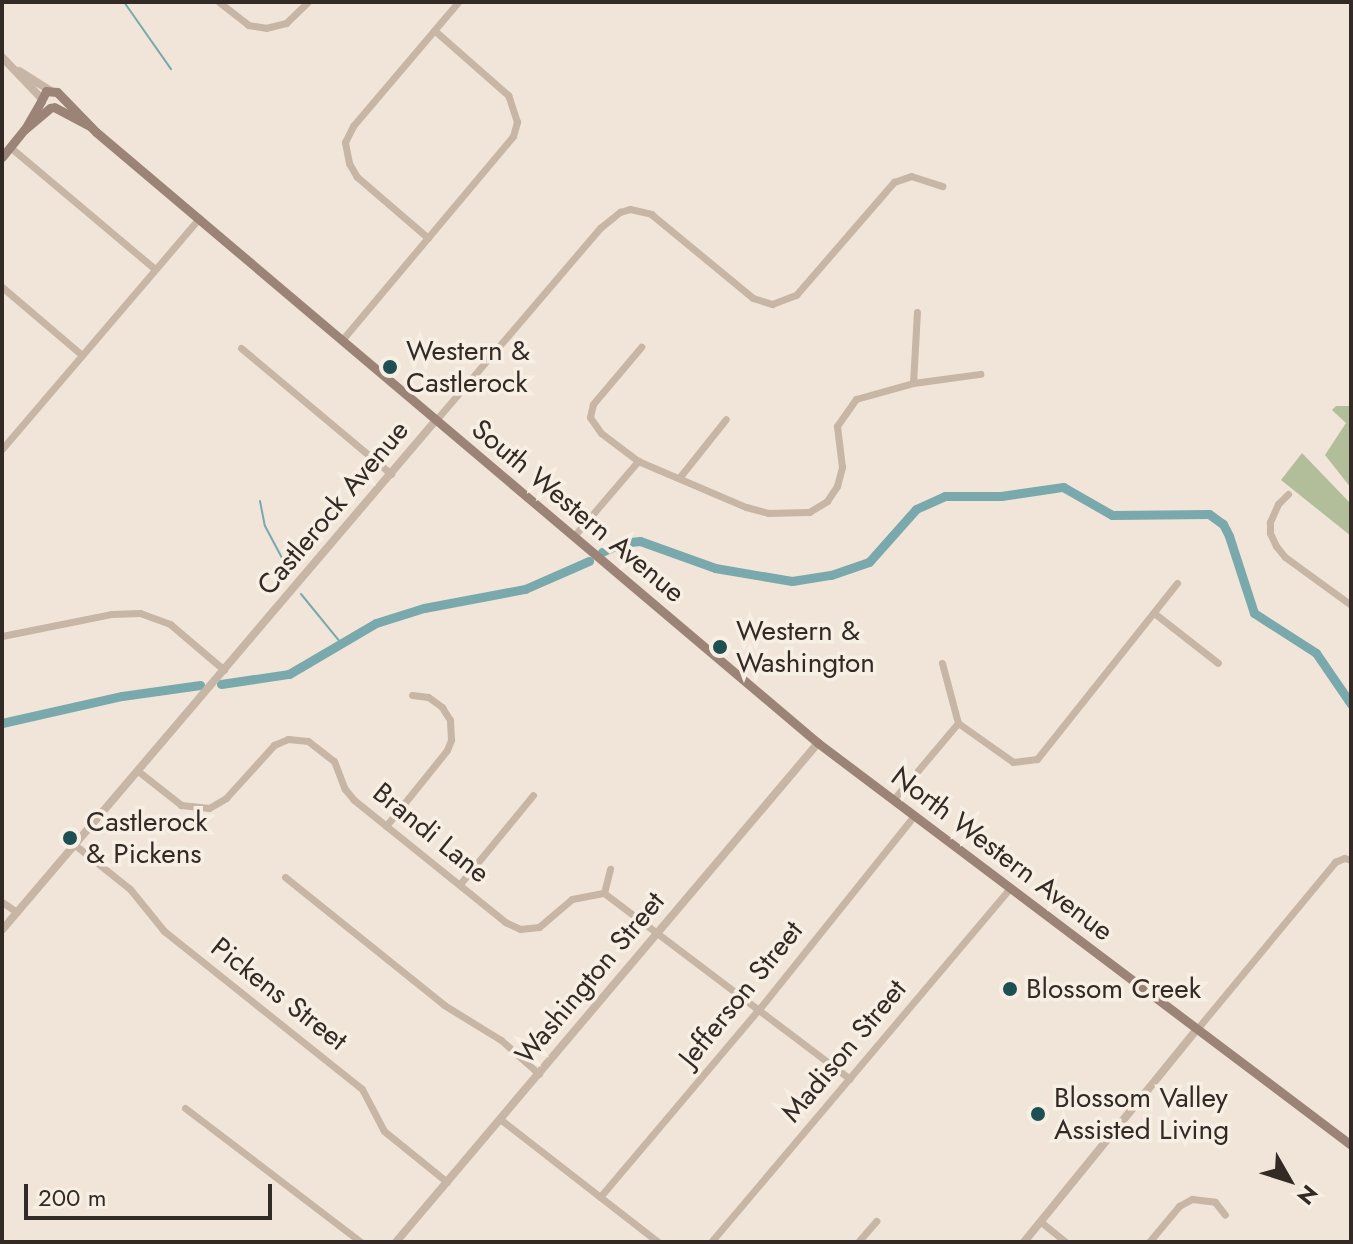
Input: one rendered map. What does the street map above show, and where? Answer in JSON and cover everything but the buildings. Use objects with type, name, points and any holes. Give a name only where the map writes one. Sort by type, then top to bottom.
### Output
[{"type":"main road","name":"South Western Avenue","points":[[50,90],[818,743]]},
{"type":"main road","points":[[47,104],[50,90]]},
{"type":"main road","points":[[2,157],[47,104],[60,97]]},
{"type":"main road","name":"South Western Avenue","points":[[47,104],[89,126]]},
{"type":"main road","name":"North Western Avenue","points":[[818,743],[1351,1145]]},
{"type":"street","points":[[219,2],[248,25],[273,28],[286,23],[308,2]]},
{"type":"street","points":[[428,238],[357,177],[349,163],[345,142],[353,126],[458,2]]},
{"type":"street","points":[[342,340],[513,136],[517,122],[508,95],[434,30]]},
{"type":"street","name":"South Western Avenue","points":[[2,57],[50,90]]},
{"type":"street","name":"South Western Avenue","points":[[19,71],[47,104]]},
{"type":"street","points":[[10,147],[155,269]]},
{"type":"street","name":"Castlerock Avenue","points":[[2,930],[600,228],[620,212],[630,209],[651,214],[753,298],[772,304],[788,300],[802,289],[894,182],[911,176],[942,186]]},
{"type":"street","points":[[2,449],[199,218]]},
{"type":"street","points":[[2,287],[82,355]]},
{"type":"street","points":[[913,383],[917,312]]},
{"type":"street","points":[[641,347],[593,404],[590,417],[601,433],[638,461],[757,510],[809,512],[827,501],[841,478],[837,426],[848,406],[863,396],[913,383],[980,374]]},
{"type":"street","points":[[241,348],[391,474]]},
{"type":"street","points":[[679,478],[726,419]]},
{"type":"street","points":[[2,433],[10,440]]},
{"type":"street","points":[[574,536],[638,461]]},
{"type":"street","points":[[1288,494],[1278,504],[1270,522],[1270,533],[1276,546],[1299,568],[1351,605]]},
{"type":"street","points":[[942,663],[958,723],[1013,762],[1037,759],[1177,583]]},
{"type":"street","points":[[2,636],[111,614],[140,613],[170,624],[224,670]]},
{"type":"street","points":[[1154,613],[1218,663]]},
{"type":"street","points":[[386,826],[447,750],[451,740],[450,720],[442,707],[428,697],[412,695]]},
{"type":"street","points":[[893,800],[958,723]]},
{"type":"street","name":"Brandi Lane","points":[[138,771],[181,805],[209,808],[226,798],[268,749],[281,741],[301,739],[314,744],[334,761],[347,793],[505,922],[523,929],[544,926],[572,899],[592,892],[604,893]]},
{"type":"street","name":"Washington Street","points":[[396,1242],[818,743]]},
{"type":"street","points":[[460,884],[533,795]]},
{"type":"street","name":"Jefferson Street","points":[[600,1197],[760,1008],[914,816]]},
{"type":"street","name":"Pickens Street","points":[[75,845],[130,889],[164,931],[356,1084],[368,1098],[384,1131],[447,1182]]},
{"type":"street","points":[[1024,1242],[1341,858],[1351,860]]},
{"type":"street","points":[[610,869],[604,893],[850,1079]]},
{"type":"street","points":[[285,877],[444,1005],[501,1040],[539,1074]]},
{"type":"street","name":"Madison Street","points":[[711,1242],[1010,888]]},
{"type":"street","points":[[2,902],[17,912]]},
{"type":"street","points":[[185,1108],[361,1242]]},
{"type":"street","points":[[500,1119],[658,1242]]},
{"type":"street","points":[[1149,1242],[1179,1206],[1192,1199],[1215,1202],[1225,1215]]},
{"type":"street","points":[[858,1242],[876,1221]]},
{"type":"street","points":[[1041,1222],[1066,1242]]},
{"type":"green space","points":[[1336,406],[1351,406],[1351,488],[1325,455],[1346,423],[1332,410]]},
{"type":"green space","points":[[1302,453],[1351,504],[1351,536],[1281,480]]},
{"type":"waterway","points":[[124,2],[171,69]]},
{"type":"waterway","points":[[602,552],[621,543],[640,541],[715,568],[792,581],[831,575],[869,562],[916,509],[945,496],[1001,496],[1063,487],[1112,515],[1209,514],[1223,524],[1229,536],[1254,613],[1316,653],[1351,704]]},
{"type":"waterway","points":[[260,501],[265,526],[290,573]]},
{"type":"waterway","points":[[221,684],[289,674],[376,623],[424,608],[525,589],[589,561]]},
{"type":"waterway","points":[[301,594],[341,643]]},
{"type":"waterway","points":[[2,723],[122,696],[200,685]]},
{"type":"place","name":"Western & Castlerock","points":[[390,367]]},
{"type":"place","name":"Western & Washington","points":[[720,647]]},
{"type":"place","name":"Castlerock & Pickens","points":[[70,838]]},
{"type":"place","name":"Blossom Creek","points":[[1010,989]]},
{"type":"place","name":"Blossom Valley Assisted Living","points":[[1038,1114]]}]
